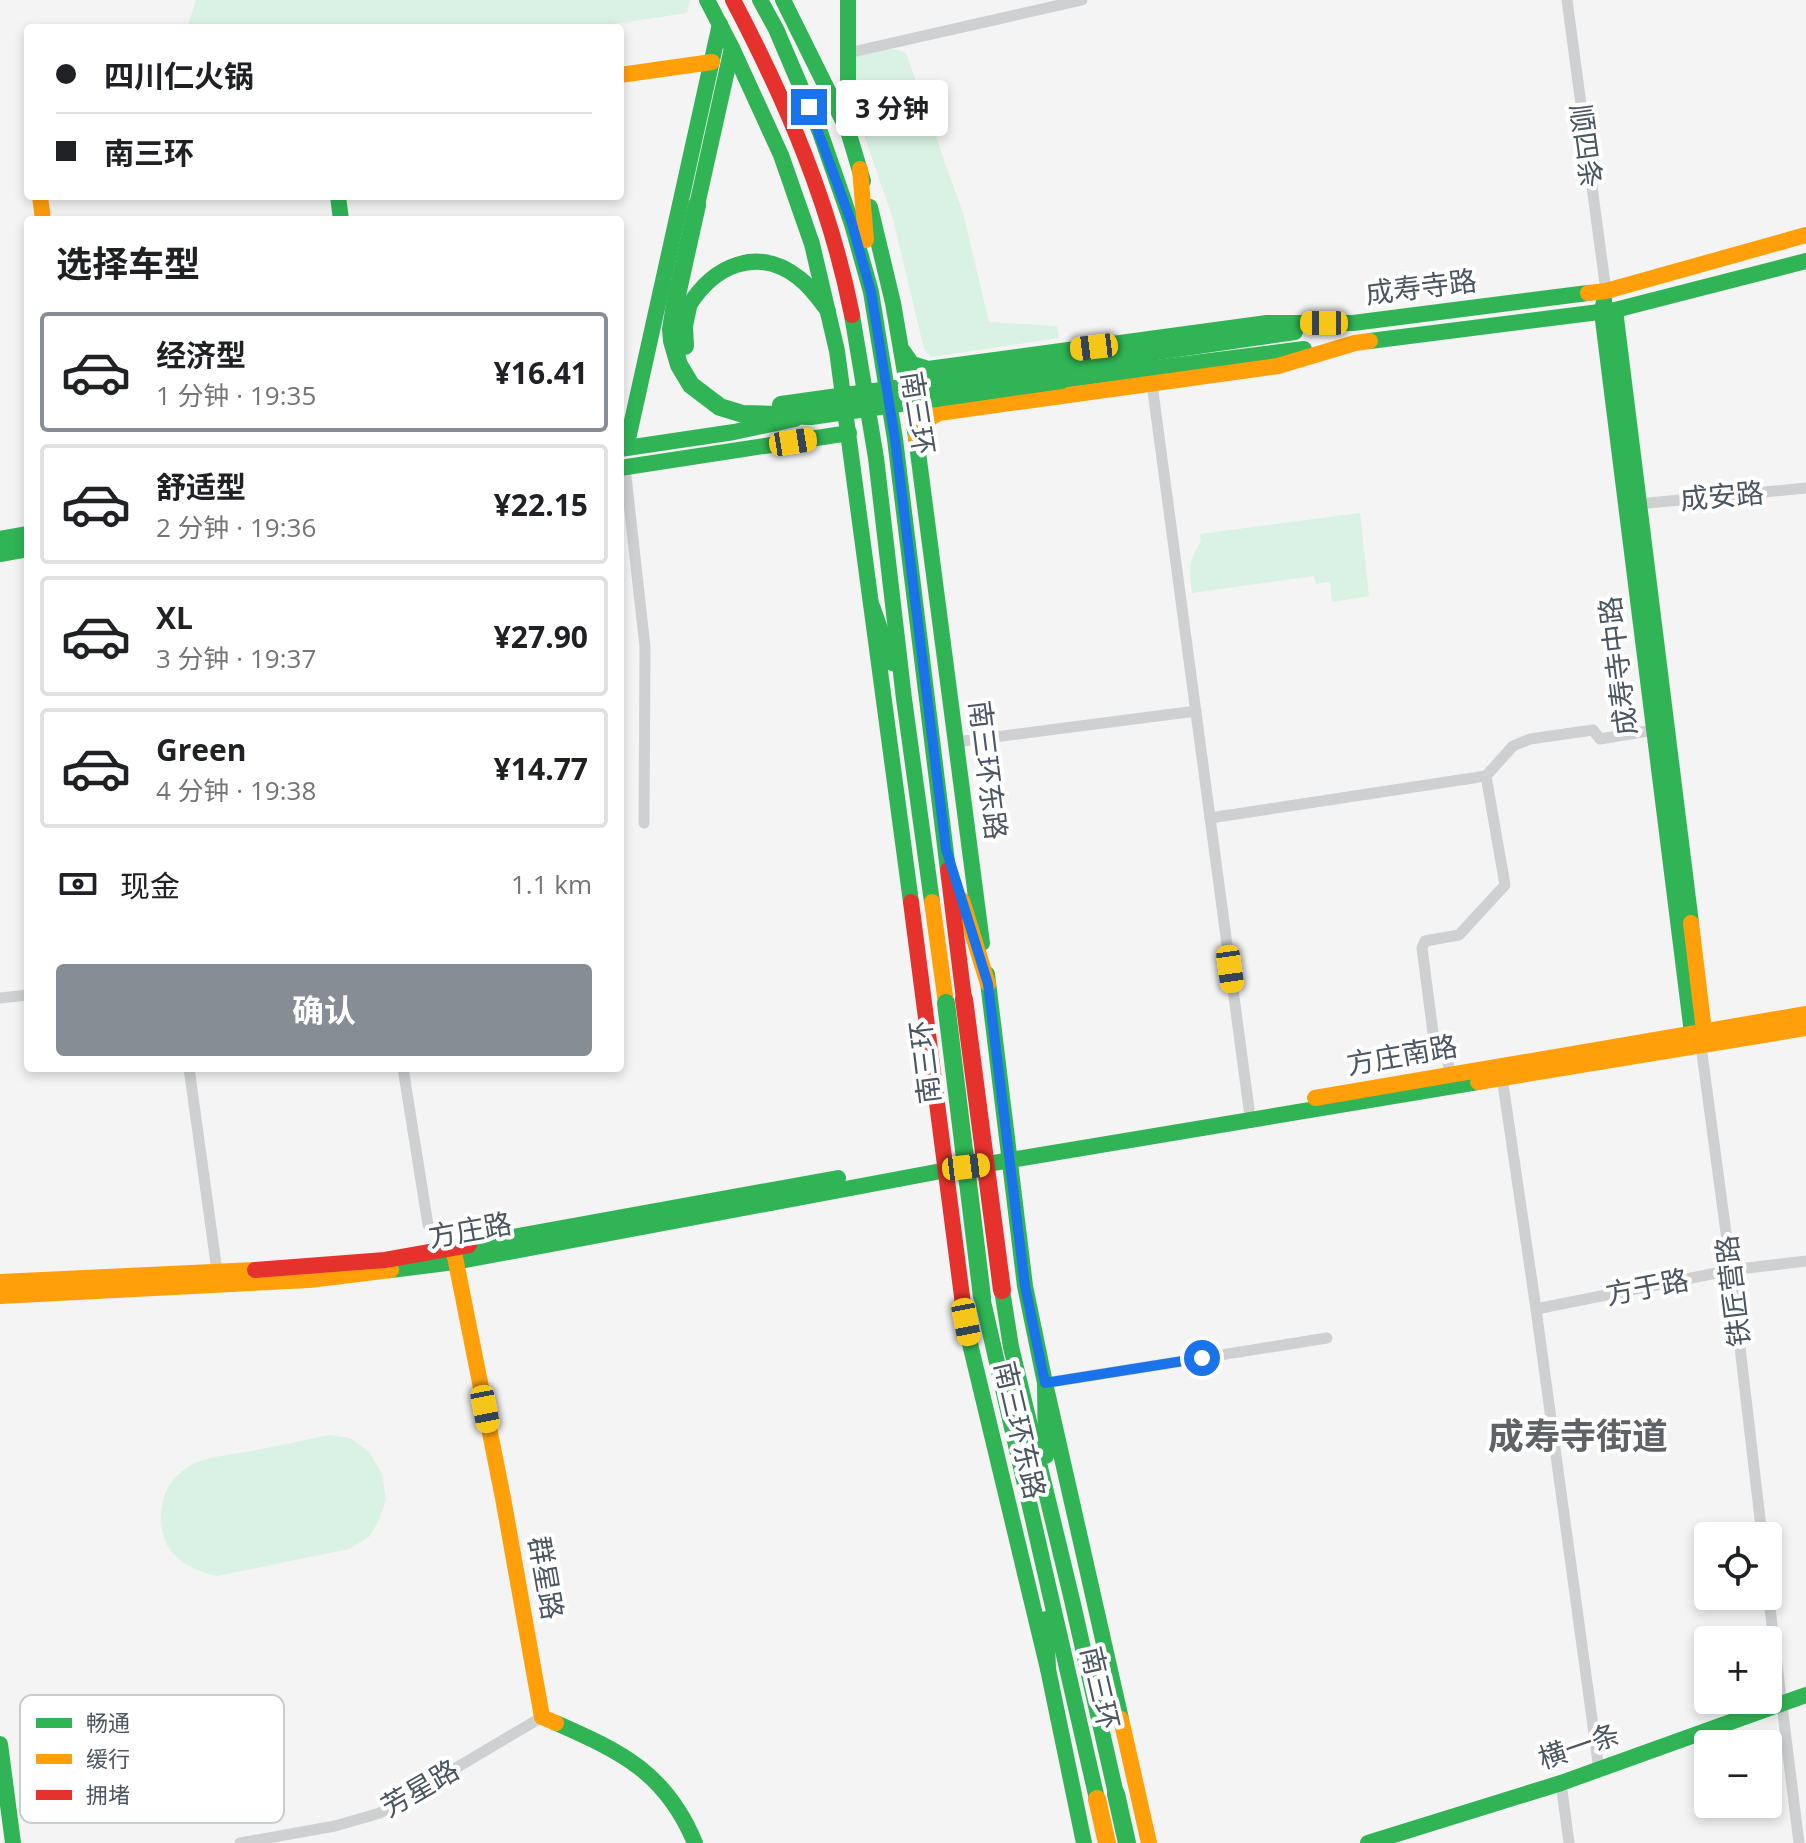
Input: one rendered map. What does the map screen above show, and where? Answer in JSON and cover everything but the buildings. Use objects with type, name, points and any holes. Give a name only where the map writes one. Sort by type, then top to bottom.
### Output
[{"type":"main road","name":"南三环东路","points":[[707,0],[781,155],[812,244],[828,311],[846,408],[961,1296],[1048,1669],[1084,1843]]},
{"type":"main road","name":"南三环","points":[[733,0],[781,96],[822,201],[840,260],[865,376],[904,695],[1011,1347],[1127,1843]]},
{"type":"main road","name":"南三环","points":[[760,0],[776,29],[820,132],[852,224],[871,292],[895,439],[946,849],[955,1001],[982,1297],[1107,1843]]},
{"type":"main road","name":"南三环东路","points":[[783,0],[848,131],[884,261],[903,351],[1025,1286],[1149,1843]]},
{"type":"main road","points":[[848,0],[848,131]]},
{"type":"main road","points":[[624,449],[720,24]]},
{"type":"main road","points":[[732,48],[672,317],[672,341],[679,365],[691,385],[720,407],[743,414],[811,416]]},
{"type":"main road","points":[[624,74],[712,62]]},
{"type":"main road","points":[[860,169],[871,292]]},
{"type":"main road","name":"成寿寺路","points":[[903,351],[913,366],[928,369],[1267,323],[1353,323],[1606,291],[1806,235]]},
{"type":"main road","name":"成寿寺路","points":[[916,437],[922,423],[939,413],[1278,366],[1355,343],[1608,311],[1806,261]]},
{"type":"main road","points":[[828,311],[793,273],[757,262],[742,263],[718,272],[699,288],[688,307],[683,338],[688,359],[707,387],[725,399],[748,405],[786,405],[1355,343]]},
{"type":"main road","name":"成寿寺中路","points":[[1606,291],[1654,730],[1699,1037]]},
{"type":"main road","name":"成寿寺中路","points":[[1608,311],[1638,504],[1699,1037]]},
{"type":"main road","points":[[624,453],[811,416],[1353,323]]},
{"type":"main road","points":[[1027,356],[1014,365],[1011,381],[1019,395],[1034,400]]},
{"type":"main road","points":[[624,453],[846,408]]},
{"type":"main road","points":[[624,453],[849,433]]},
{"type":"main road","points":[[0,539],[24,535]]},
{"type":"main road","points":[[0,554],[24,550]]},
{"type":"main road","points":[[872,606],[904,695]]},
{"type":"main road","points":[[946,849],[988,984]]},
{"type":"main road","name":"方庄南路","points":[[1008,1156],[1502,1077],[1806,1014]]},
{"type":"main road","name":"方庄南路","points":[[1008,1156],[1249,1109],[1450,1075],[1699,1037],[1806,1028]]},
{"type":"main road","name":"方庄路","points":[[0,1296],[309,1280],[944,1164],[1008,1156]]},
{"type":"main road","name":"方庄路","points":[[0,1282],[307,1267],[454,1255]]},
{"type":"main road","name":"群星路","points":[[454,1255],[503,1498],[542,1717]]},
{"type":"main road","points":[[1045,1383],[1047,1496]]},
{"type":"main road","points":[[1045,1575],[1048,1669]]},
{"type":"main road","name":"横一条","points":[[1782,1703],[1806,1695]]},
{"type":"main road","name":"横一条","points":[[1368,1843],[1561,1783],[1751,1714]]},
{"type":"main road","points":[[542,1717],[631,1760],[676,1805],[695,1843]]},
{"type":"main road","points":[[0,1744],[13,1843]]},
{"type":"main road","points":[[1079,1823],[1140,1808]]},
{"type":"main road","points":[[0,1828],[2,1843]]},
{"type":"street","points":[[848,53],[1082,0]]},
{"type":"street","name":"顺四条","points":[[1567,0],[1606,291]]},
{"type":"street","points":[[1152,384],[1249,1109]]},
{"type":"street","points":[[624,462],[645,647],[644,823]]},
{"type":"street","name":"成安路","points":[[1638,504],[1806,488]]},
{"type":"street","points":[[956,742],[1196,711]]},
{"type":"street","points":[[1210,818],[1486,776],[1513,746],[1530,739],[1593,730],[1600,739],[1654,730]]},
{"type":"street","points":[[1450,1075],[1447,1056],[1435,1048],[1422,948],[1425,941],[1459,935],[1505,885],[1486,776]]},
{"type":"street","points":[[0,998],[24,995]]},
{"type":"street","name":"铁匠营路","points":[[1699,1037],[1731,1270],[1760,1522]]},
{"type":"street","points":[[190,1072],[217,1271]]},
{"type":"street","points":[[404,1072],[428,1225]]},
{"type":"street","points":[[1502,1077],[1599,1770]]},
{"type":"street","name":"方于路","points":[[1536,1309],[1731,1270],[1806,1261]]},
{"type":"street","points":[[1045,1383],[1327,1338]]},
{"type":"street","points":[[1782,1711],[1799,1843]]},
{"type":"street","name":"芳星路","points":[[240,1843],[335,1826],[380,1813],[542,1717]]},
{"type":"street","points":[[1561,1783],[1569,1843]]},
{"type":"green space","points":[[196,0],[690,0],[687,13],[614,24],[188,24]]},
{"type":"green space","points":[[891,48],[906,53],[963,213],[989,322],[1057,326],[1059,338],[931,357],[924,349],[893,219],[862,129],[851,58]]},
{"type":"green space","points":[[1360,513],[1369,596],[1332,602],[1330,582],[1316,584],[1314,576],[1192,593],[1190,566],[1201,541],[1200,534]]},
{"type":"green space","points":[[330,1435],[350,1438],[369,1452],[382,1474],[386,1500],[370,1536],[349,1549],[217,1576],[191,1567],[170,1550],[163,1533],[161,1511],[166,1491],[178,1474],[210,1458]]},
{"type":"traffic: fast","points":[[707,0],[781,155],[812,244],[837,351],[911,902]]},
{"type":"traffic: fast","points":[[760,0],[776,29],[820,132],[852,224],[871,292],[895,439],[948,870]]},
{"type":"traffic: fast","points":[[783,0],[848,131],[863,181]]},
{"type":"traffic: fast","points":[[848,0],[848,126]]},
{"type":"traffic: fast","points":[[628,439],[720,24]]},
{"type":"traffic: fast","points":[[697,205],[732,48]]},
{"type":"traffic: fast","points":[[338,200],[340,216]]},
{"type":"traffic: fast","points":[[697,205],[675,304],[672,341],[679,365],[691,385],[720,407],[743,414],[811,416],[1061,380]]},
{"type":"traffic: fast","points":[[870,207],[893,303],[916,437],[982,943]]},
{"type":"traffic: fast","points":[[1370,341],[1615,310],[1806,261]]},
{"type":"traffic: fast","points":[[688,307],[698,293],[723,271],[752,262],[783,268],[799,278],[828,311]]},
{"type":"traffic: fast","points":[[903,351],[912,364],[928,369],[1267,323],[1353,323],[1588,293]]},
{"type":"traffic: fast","points":[[1604,301],[1602,312],[1692,1033]]},
{"type":"traffic: fast","points":[[685,346],[684,326],[688,307]]},
{"type":"traffic: fast","points":[[1615,310],[1691,923]]},
{"type":"traffic: fast","points":[[852,315],[876,458],[932,902]]},
{"type":"traffic: fast","points":[[1059,366],[1295,332]]},
{"type":"traffic: fast","points":[[1061,380],[1304,349]]},
{"type":"traffic: fast","points":[[781,405],[1059,366]]},
{"type":"traffic: fast","points":[[624,448],[734,432],[795,419]]},
{"type":"traffic: fast","points":[[624,467],[849,433]]},
{"type":"traffic: fast","points":[[0,539],[24,535]]},
{"type":"traffic: fast","points":[[0,554],[24,550]]},
{"type":"traffic: fast","points":[[872,606],[892,663]]},
{"type":"traffic: fast","points":[[987,974],[1025,1286],[1121,1719]]},
{"type":"traffic: fast","points":[[946,1003],[982,1297]]},
{"type":"traffic: fast","points":[[975,1166],[1478,1082]]},
{"type":"traffic: fast","points":[[391,1270],[455,1262],[952,1169]]},
{"type":"traffic: fast","points":[[469,1245],[838,1178]]},
{"type":"traffic: fast","points":[[1002,1290],[1011,1347],[1116,1794]]},
{"type":"traffic: fast","points":[[982,1297],[1097,1799]]},
{"type":"traffic: fast","points":[[964,1312],[1048,1669],[1084,1843]]},
{"type":"traffic: fast","points":[[1045,1383],[1046,1456]]},
{"type":"traffic: fast","points":[[1046,1619],[1048,1669]]},
{"type":"traffic: fast","points":[[1368,1843],[1561,1783],[1806,1695]]},
{"type":"traffic: fast","points":[[556,1723],[621,1755],[656,1782],[683,1819],[695,1843]]},
{"type":"traffic: fast","points":[[0,1744],[13,1843]]},
{"type":"traffic: fast","points":[[1116,1794],[1127,1843]]},
{"type":"traffic: slow","points":[[624,74],[712,62]]},
{"type":"traffic: slow","points":[[860,169],[866,240]]},
{"type":"traffic: slow","points":[[40,200],[42,216]]},
{"type":"traffic: slow","points":[[1588,293],[1606,291],[1806,235]]},
{"type":"traffic: slow","points":[[916,437],[924,422],[939,413],[1278,366],[1370,341]]},
{"type":"traffic: slow","points":[[962,900],[988,984]]},
{"type":"traffic: slow","points":[[932,902],[946,1003]]},
{"type":"traffic: slow","points":[[1691,923],[1704,1031],[1702,1041]]},
{"type":"traffic: slow","points":[[1315,1098],[1806,1014]]},
{"type":"traffic: slow","points":[[1478,1082],[1806,1028]]},
{"type":"traffic: slow","points":[[454,1252],[503,1498],[542,1717],[556,1723]]},
{"type":"traffic: slow","points":[[0,1282],[255,1270]]},
{"type":"traffic: slow","points":[[0,1296],[309,1280],[391,1270]]},
{"type":"traffic: slow","points":[[1121,1719],[1149,1843]]},
{"type":"traffic: slow","points":[[1097,1799],[1107,1843]]},
{"type":"traffic: jam","points":[[733,0],[771,76],[804,153],[832,233],[852,315]]},
{"type":"traffic: jam","points":[[948,870],[964,999]]},
{"type":"traffic: jam","points":[[911,902],[964,1312]]},
{"type":"traffic: jam","points":[[964,999],[1002,1290]]},
{"type":"traffic: jam","points":[[255,1270],[385,1260],[469,1245]]},
{"type":"district","name":"成寿寺街道","points":[[1578,1436]]},
{"type":"route","points":[[809,107],[852,224],[871,292],[895,439],[946,849],[988,984],[1025,1286],[1045,1383],[1202,1358]]}]
